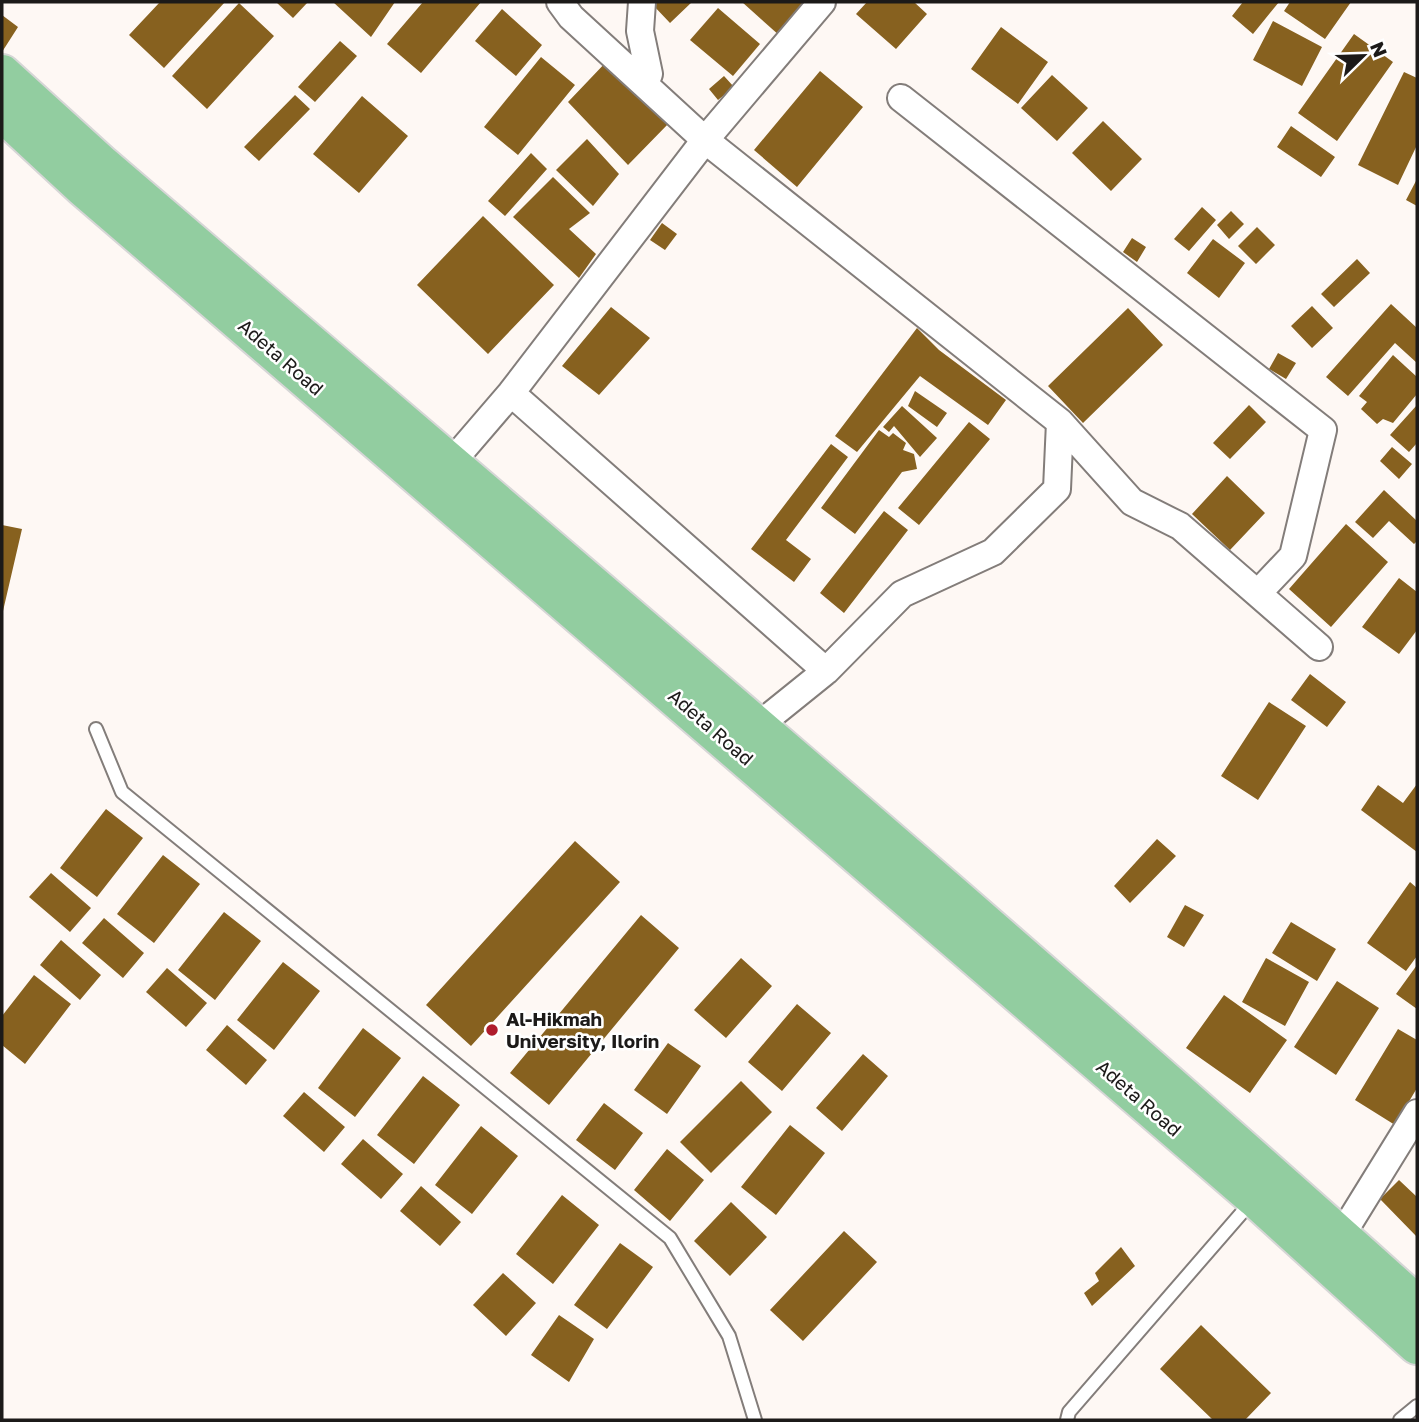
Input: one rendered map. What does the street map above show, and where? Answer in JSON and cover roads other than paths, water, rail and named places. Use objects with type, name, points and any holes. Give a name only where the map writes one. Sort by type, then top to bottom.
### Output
[{"type":"main road","name":"Adeta Road","points":[[2,74],[102,165],[759,725],[1417,1305]]},
{"type":"main road","name":"Adeta Road","points":[[2,112],[83,187],[1255,1198],[1417,1345]]},
{"type":"street","points":[[560,2],[571,17],[705,140],[1060,422],[1132,502],[1180,526],[1320,647]]},
{"type":"street","points":[[642,2],[640,31],[649,74],[645,85]]},
{"type":"street","points":[[450,464],[511,393],[705,140],[822,2]]},
{"type":"street","points":[[901,97],[1323,430],[1293,556],[1258,593]]},
{"type":"street","points":[[511,393],[826,671]]},
{"type":"street","points":[[759,725],[826,671],[902,594],[993,552],[1057,489],[1060,422]]},
{"type":"street","points":[[1341,1236],[1417,1113]]},
{"type":"lane","points":[[96,729],[122,792],[670,1238],[729,1336],[755,1420]]},
{"type":"lane","points":[[1067,1420],[1069,1412],[1255,1198]]},
{"type":"lane","points":[[1400,1420],[1417,1406]]},
{"type":"place","name":"Al-Hikmah University, Ilorin","points":[[492,1030]]}]
